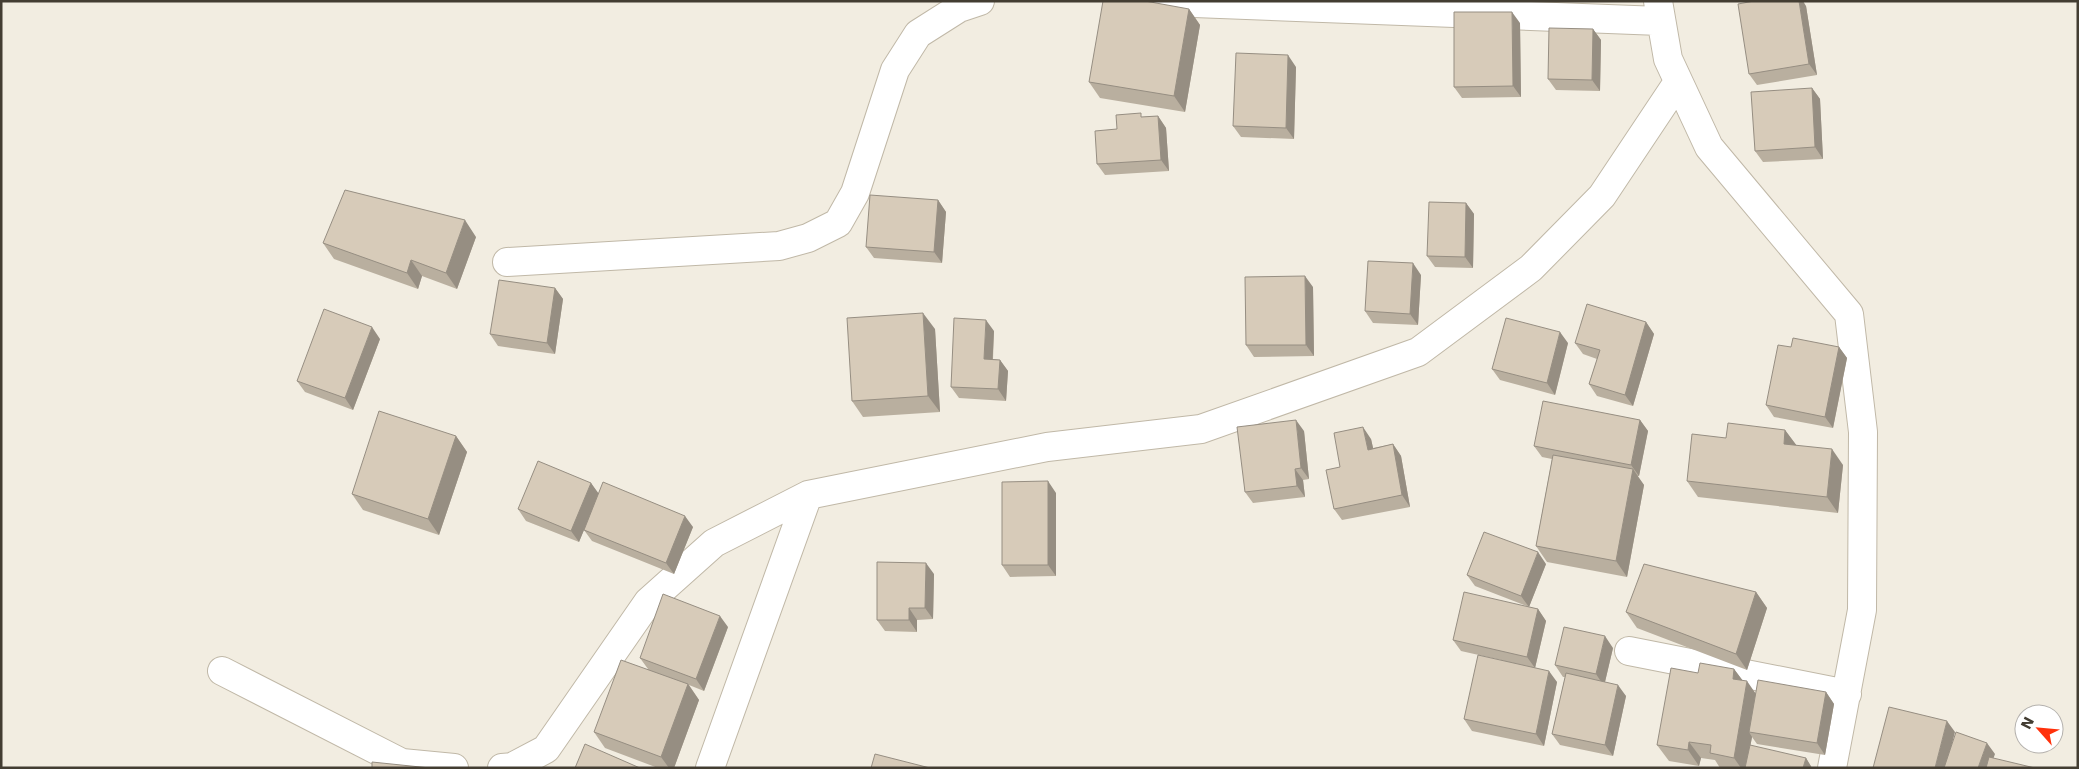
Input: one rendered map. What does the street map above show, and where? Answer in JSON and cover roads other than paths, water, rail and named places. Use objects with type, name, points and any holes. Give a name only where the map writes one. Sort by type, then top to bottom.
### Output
[{"type":"street","points":[[508,262],[779,246],[808,238],[838,223],[855,193],[894,70],[918,34],[959,8],[980,1]]},
{"type":"street","points":[[1142,1],[1659,11],[1668,60],[1709,146],[1849,314],[1863,432],[1862,610],[1832,768]]},
{"type":"street","points":[[502,768],[512,767],[546,748],[648,602],[714,543],[808,495],[1047,447],[1201,429],[1418,352],[1531,268],[1602,196],[1678,82]]},
{"type":"street","points":[[710,768],[808,495]]},
{"type":"street","points":[[1630,651],[1846,694]]},
{"type":"street","points":[[222,671],[402,763],[454,768]]}]
